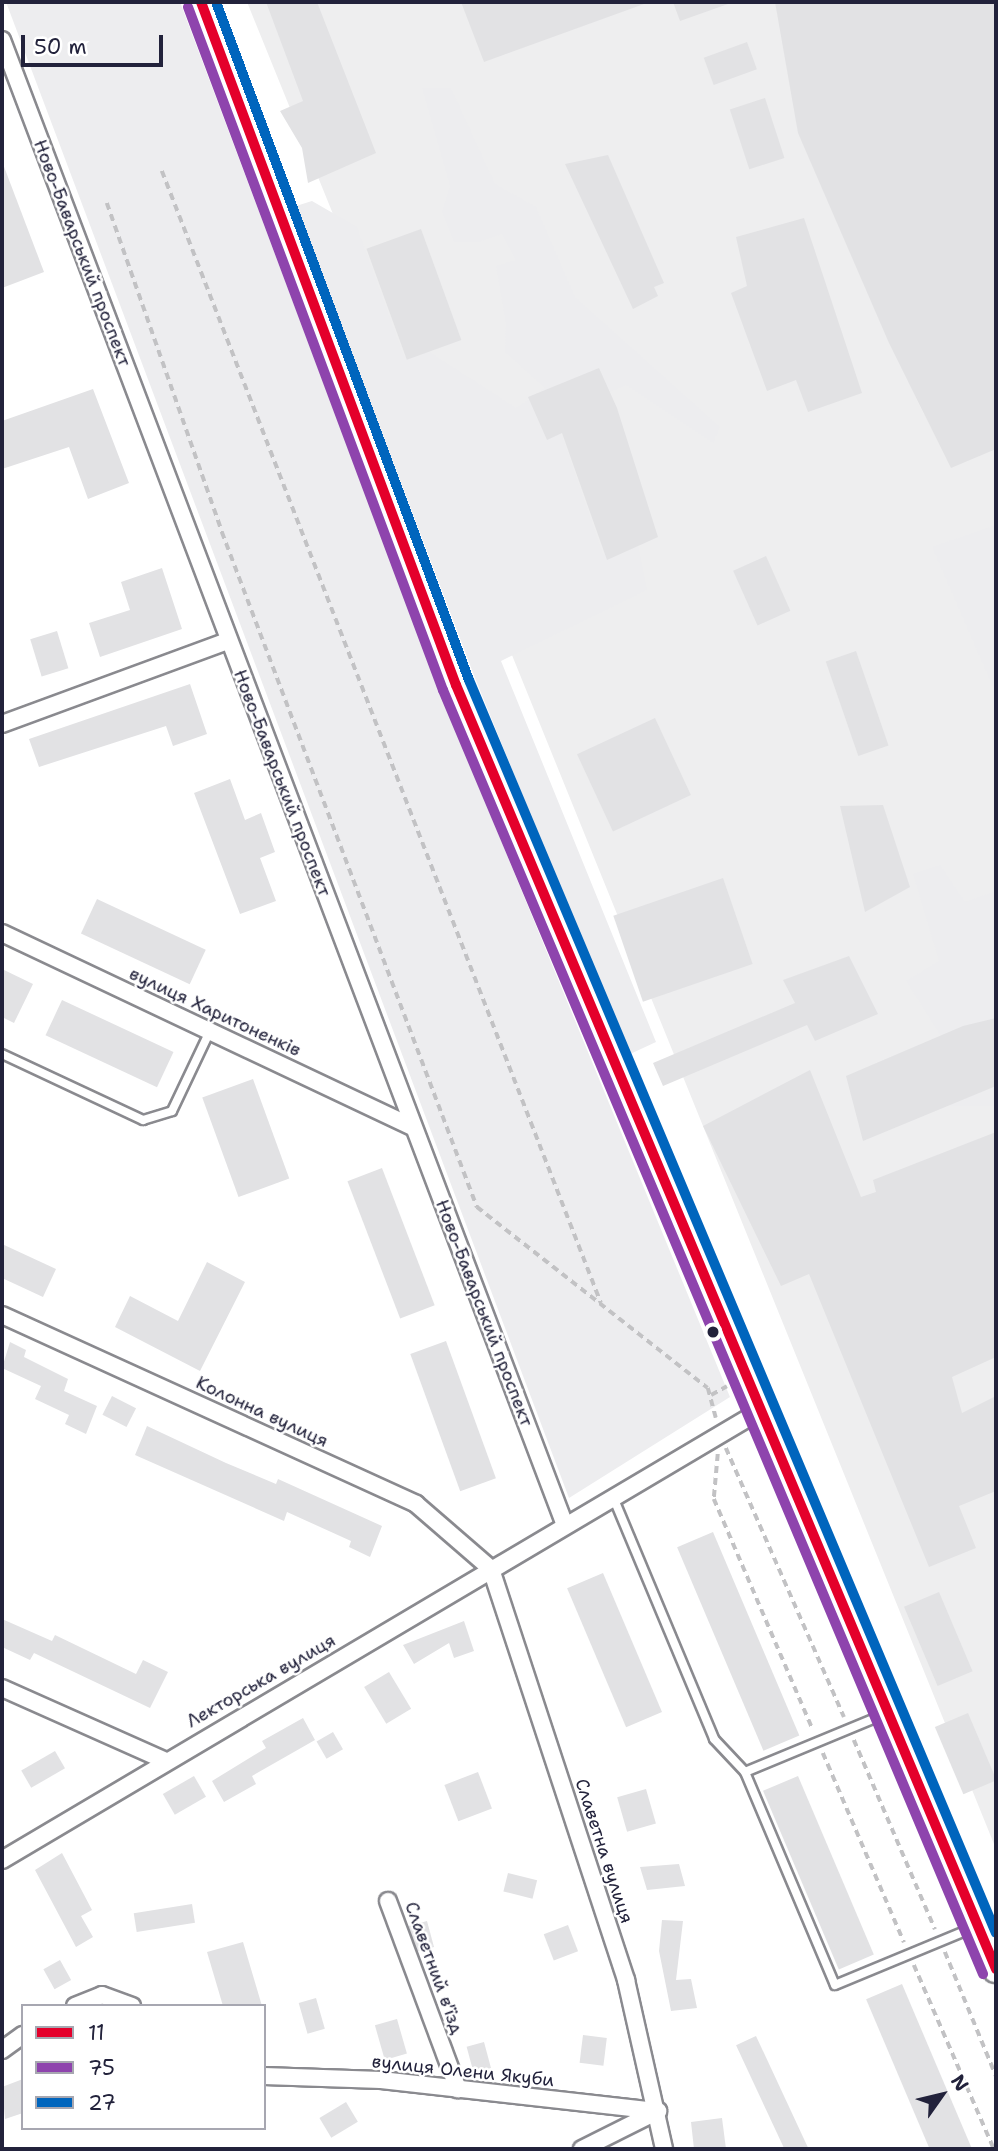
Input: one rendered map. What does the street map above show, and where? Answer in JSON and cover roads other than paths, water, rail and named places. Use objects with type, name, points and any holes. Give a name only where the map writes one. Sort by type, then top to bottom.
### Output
[{"type":"main road","points":[[201,2],[456,685],[996,1969]]},
{"type":"street","name":"Ново-Баварський проспект","points":[[2,40],[565,1525]]},
{"type":"street","points":[[2,724],[228,641]]},
{"type":"street","name":"вулиця Харитоненків","points":[[2,933],[412,1127]]},
{"type":"street","name":"Колонна вулиця","points":[[2,1315],[416,1504],[491,1569]]},
{"type":"street","name":"Лекторська вулиця","points":[[2,1860],[164,1760],[760,1411]]},
{"type":"street","name":"Славетна вулиця","points":[[491,1569],[626,1980],[658,2111],[664,2149]]},
{"type":"street","points":[[2,1688],[164,1760]]},
{"type":"street","name":"Славетний в'їзд","points":[[388,1901],[458,2089]]},
{"type":"street","points":[[80,2004],[102,1995],[127,2004]]},
{"type":"street","points":[[2,2050],[21,2036]]},
{"type":"street","name":"вулиця Олени Якуби","points":[[266,2076],[458,2089],[658,2111]]},
{"type":"street","points":[[582,2149],[658,2111]]},
{"type":"lane","points":[[2,1055],[143,1120],[172,1111],[210,1031]]},
{"type":"lane","points":[[613,1497],[714,1739],[745,1772],[835,1985],[978,1926]]},
{"type":"lane","points":[[745,1772],[888,1713]]}]
